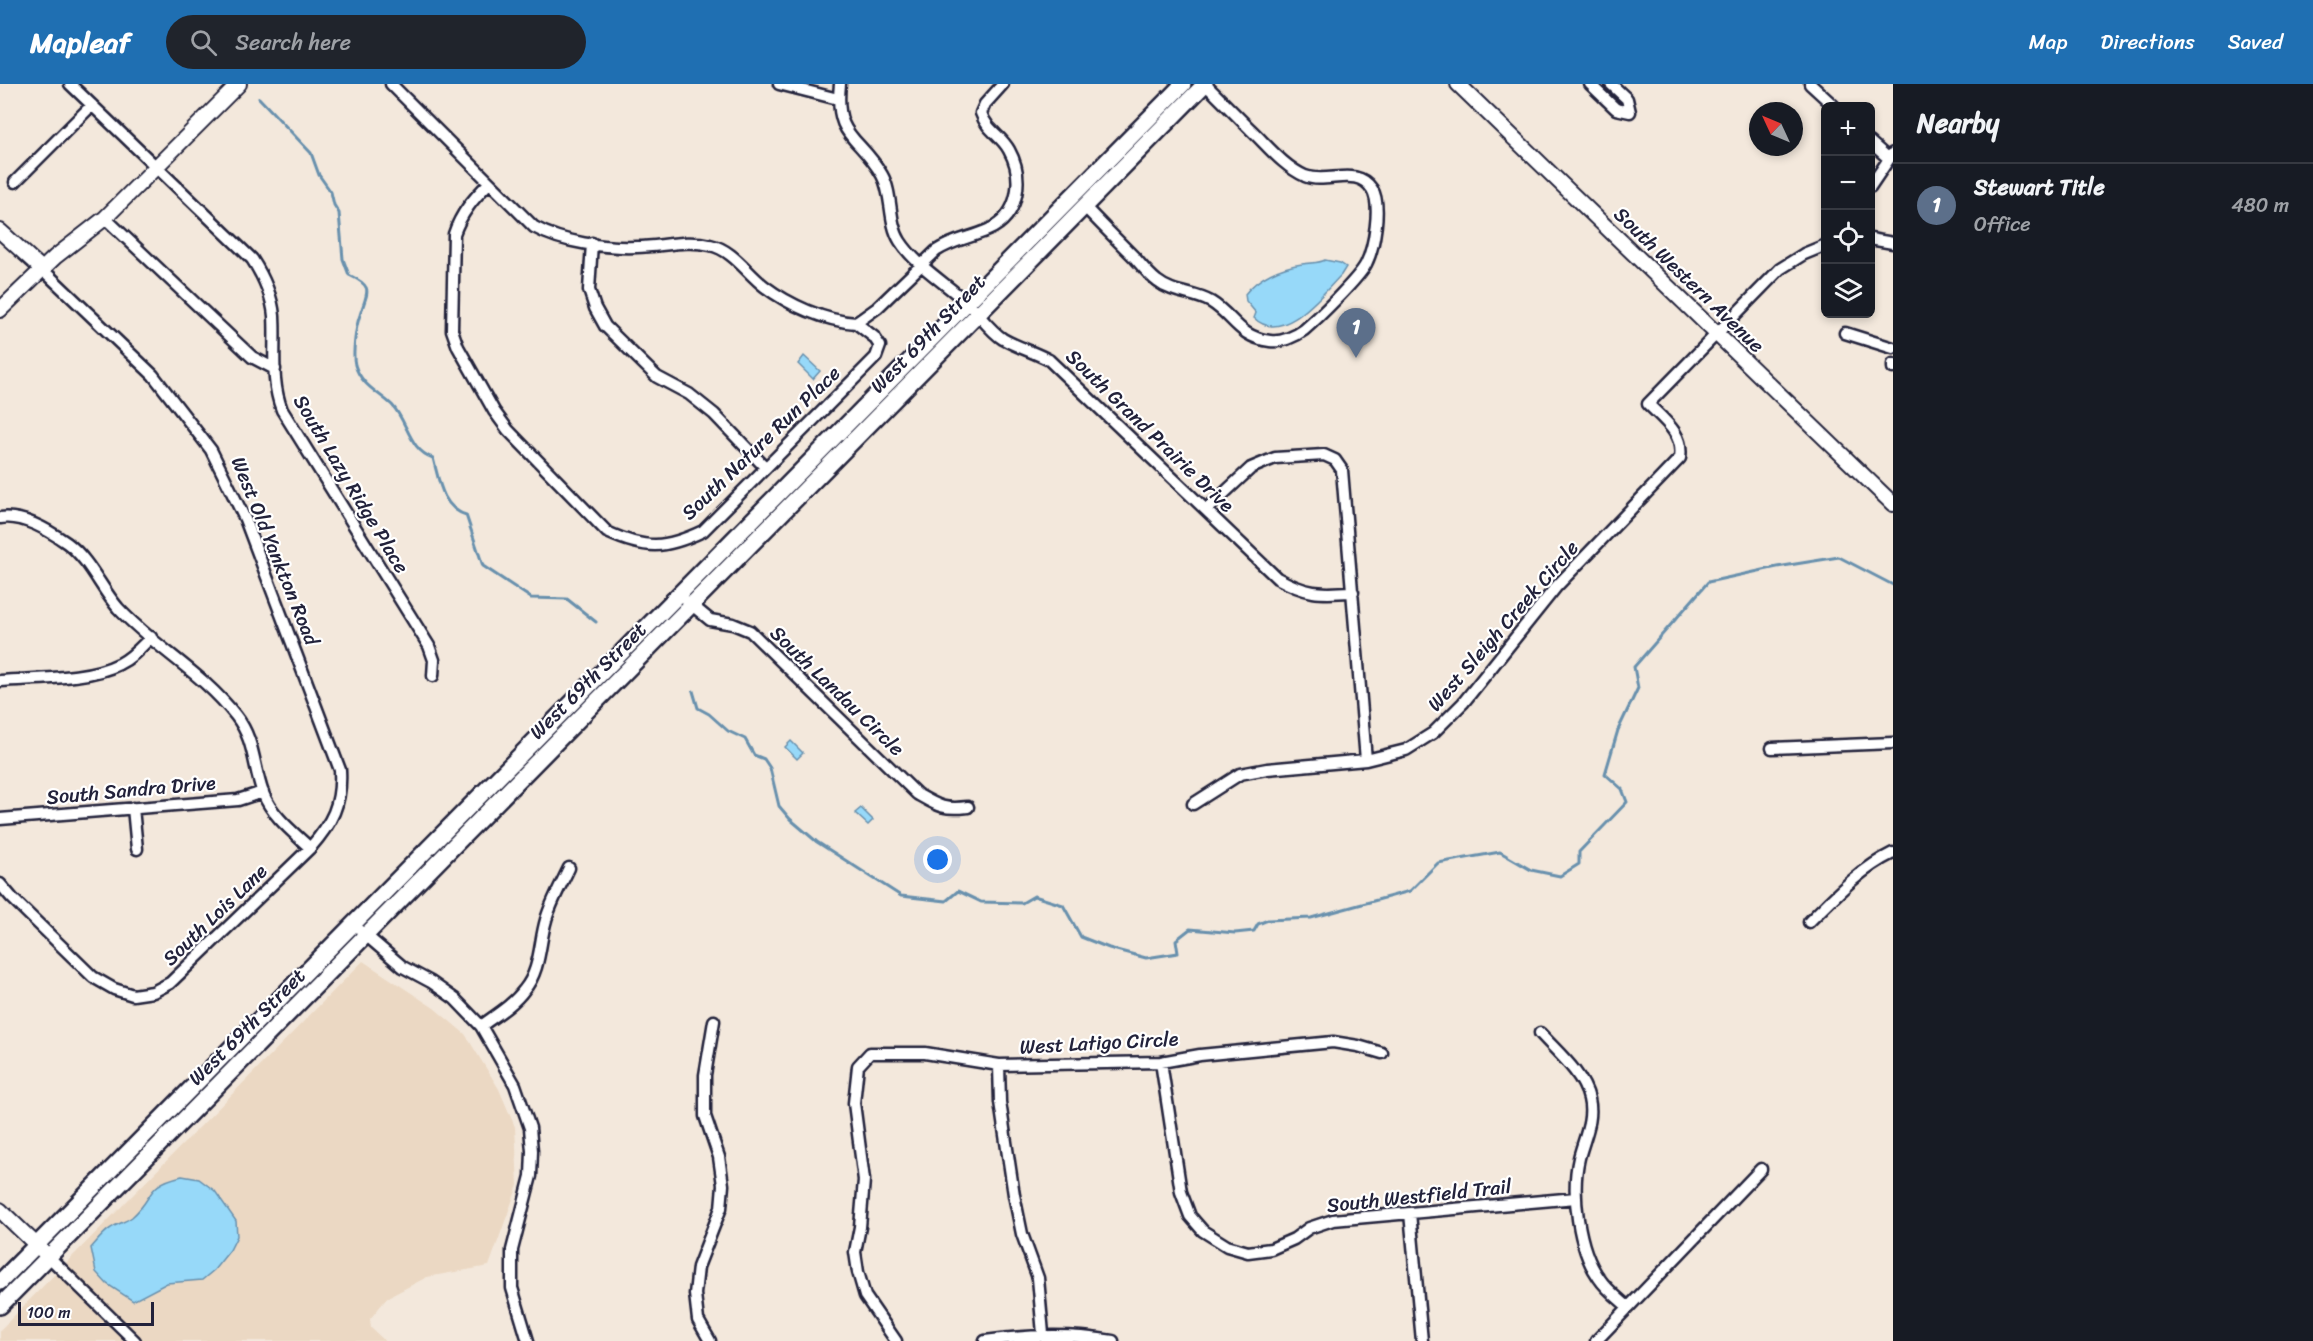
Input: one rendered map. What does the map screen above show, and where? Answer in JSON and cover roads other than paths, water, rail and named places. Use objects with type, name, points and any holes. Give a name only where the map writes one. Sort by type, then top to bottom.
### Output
[{"type":"main road","name":"West 69th Street","points":[[0,1306],[366,936],[686,600],[784,489],[1183,84]]},
{"type":"main road","name":"West 69th Street","points":[[0,1282],[355,924],[686,600],[796,501],[1205,84]]},
{"type":"main road","points":[[1072,195],[1084,206]]},
{"type":"main road","points":[[784,489],[796,501]]},
{"type":"street","name":"South Lazy Ridge Place","points":[[70,84],[252,259],[264,277],[274,314],[275,393],[282,410],[429,646],[434,660],[434,676]]},
{"type":"street","points":[[0,310],[42,269],[105,218],[239,84]]},
{"type":"street","points":[[391,84],[534,227],[549,236],[565,240],[636,247],[692,242],[711,245],[728,252],[764,286],[781,296],[837,322],[856,323],[877,308],[946,244],[990,230],[1007,216],[1015,201],[1019,184],[1015,164],[1008,147],[984,124],[981,113],[985,104],[1003,84]]},
{"type":"street","points":[[779,84],[838,99]]},
{"type":"street","name":"South Grand Prairie Drive","points":[[840,84],[838,99],[840,116],[846,133],[873,161],[884,177],[899,240],[922,265],[967,303],[1002,338],[1049,360],[1277,578],[1297,589],[1317,594],[1353,592]]},
{"type":"street","points":[[1084,206],[1157,281],[1175,291],[1197,296],[1213,303],[1237,327],[1253,337],[1272,342],[1288,339],[1303,331],[1366,264],[1373,244],[1377,221],[1376,197],[1373,189],[1364,180],[1350,175],[1324,179],[1306,176],[1287,165],[1205,84]]},
{"type":"street","name":"South Western Avenue","points":[[1458,84],[1893,504]]},
{"type":"street","points":[[1590,84],[1616,109],[1630,112],[1627,99],[1611,84]]},
{"type":"street","points":[[1810,84],[1830,102]]},
{"type":"street","points":[[15,182],[92,105]]},
{"type":"street","points":[[1875,146],[1890,156],[1875,179]]},
{"type":"street","name":"South Nature Run Place","points":[[489,183],[459,220],[454,234],[452,330],[458,347],[494,411],[508,430],[608,532],[627,541],[653,546],[678,543],[703,531],[876,357],[880,346],[874,336],[856,323]]},
{"type":"street","points":[[105,218],[252,357],[275,369]]},
{"type":"street","name":"West Old Yankton Road","points":[[0,231],[153,375],[211,450],[230,484],[340,770],[341,787],[337,807],[328,827],[310,848]]},
{"type":"street","points":[[1875,240],[1893,243]]},
{"type":"street","points":[[592,243],[589,290],[595,308],[605,326],[657,377],[688,394],[714,414],[765,467]]},
{"type":"street","points":[[1716,333],[1780,269],[1804,254],[1821,247]]},
{"type":"street","name":"West Sleigh Creek Circle","points":[[1193,804],[1240,774],[1267,769],[1366,760],[1406,750],[1433,733],[1463,703],[1556,587],[1680,458],[1682,446],[1676,432],[1648,404],[1716,333]]},
{"type":"street","points":[[1845,333],[1893,348]]},
{"type":"street","points":[[1206,510],[1251,468],[1275,459],[1324,455],[1335,460],[1342,470],[1366,760]]},
{"type":"street","points":[[0,518],[26,521],[68,544],[84,558],[118,608],[219,696],[237,717],[255,753],[263,792],[278,818],[310,848]]},
{"type":"street","name":"South Landau Circle","points":[[686,600],[710,620],[733,624],[750,631],[917,794],[936,805],[949,809],[969,807]]},
{"type":"street","points":[[0,681],[99,671],[119,665],[151,637]]},
{"type":"street","points":[[1772,748],[1893,743]]},
{"type":"street","name":"South Sandra Drive","points":[[0,819],[238,800],[263,792]]},
{"type":"street","points":[[134,807],[137,849]]},
{"type":"street","name":"South Lois Lane","points":[[0,884],[93,977],[114,989],[133,995],[153,992],[170,983],[310,848]]},
{"type":"street","points":[[1809,922],[1867,867],[1893,853]]},
{"type":"street","points":[[481,1026],[515,1000],[526,988],[536,969],[546,920],[552,903],[569,868]]},
{"type":"street","points":[[355,924],[403,967],[431,982],[455,999],[481,1026],[515,1084],[530,1128],[531,1176],[512,1250],[512,1288],[528,1341]]},
{"type":"street","points":[[710,1341],[698,1320],[695,1294],[698,1267],[721,1208],[723,1185],[719,1157],[705,1116],[705,1075],[714,1021]]},
{"type":"street","points":[[1540,1034],[1582,1081],[1589,1099],[1591,1113],[1579,1157],[1576,1198],[1584,1248],[1591,1267],[1600,1281],[1628,1307]]},
{"type":"street","name":"West Latigo Circle","points":[[896,1341],[865,1296],[855,1252],[860,1227],[864,1180],[854,1103],[858,1066],[870,1053],[925,1053],[999,1065],[1161,1062],[1200,1055],[1333,1042],[1382,1053]]},
{"type":"street","name":"South Westfield Trail","points":[[1161,1062],[1181,1192],[1190,1216],[1203,1232],[1227,1246],[1248,1252],[1271,1249],[1294,1239],[1309,1228],[1333,1220],[1576,1198]]},
{"type":"street","points":[[999,1065],[1000,1102],[1014,1195],[1022,1234],[1038,1278],[1043,1334]]},
{"type":"street","points":[[1596,1341],[1761,1169]]},
{"type":"street","points":[[0,1210],[135,1341]]},
{"type":"street","points":[[1410,1213],[1422,1341]]},
{"type":"street","points":[[985,1341],[1043,1334],[1094,1337],[1113,1341]]},
{"type":"water","points":[[1325,260],[1340,263],[1346,267],[1341,275],[1302,314],[1277,326],[1265,325],[1254,318],[1256,313],[1246,301],[1245,294],[1256,283],[1286,268]]},
{"type":"water","points":[[804,356],[820,371],[813,379],[798,364]]},
{"type":"water","points":[[791,741],[803,753],[797,759],[785,747]]},
{"type":"water","points":[[861,808],[873,820],[868,825],[855,813]]},
{"type":"water","points":[[182,1176],[199,1179],[215,1191],[236,1221],[237,1236],[230,1250],[214,1270],[202,1280],[167,1283],[133,1301],[107,1284],[96,1272],[91,1248],[108,1230],[132,1217],[156,1187],[170,1179]]},
{"type":"waterway","points":[[259,98],[311,153],[319,175],[331,192],[334,205],[339,213],[343,259],[349,275],[366,287],[354,347],[355,365],[361,378],[392,405],[419,449],[433,458],[447,500],[458,511],[466,515],[483,566],[531,598],[567,599],[596,622]]},
{"type":"waterway","points":[[693,691],[698,708],[709,714],[728,731],[745,739],[754,755],[764,759],[770,768],[779,806],[790,819],[817,842],[901,896],[946,901],[958,891],[981,902],[1022,903],[1034,896],[1063,905],[1081,937],[1109,948],[1146,958],[1178,953],[1176,940],[1190,929],[1235,933],[1254,931],[1258,924],[1268,920],[1311,918],[1410,891],[1438,863],[1500,852],[1531,870],[1560,876],[1579,864],[1579,852],[1627,802],[1622,789],[1605,774],[1618,730],[1638,688],[1634,667],[1708,582],[1839,557],[1893,585]]},
{"type":"place","name":"Stewart Title","points":[[1356,358]]}]
